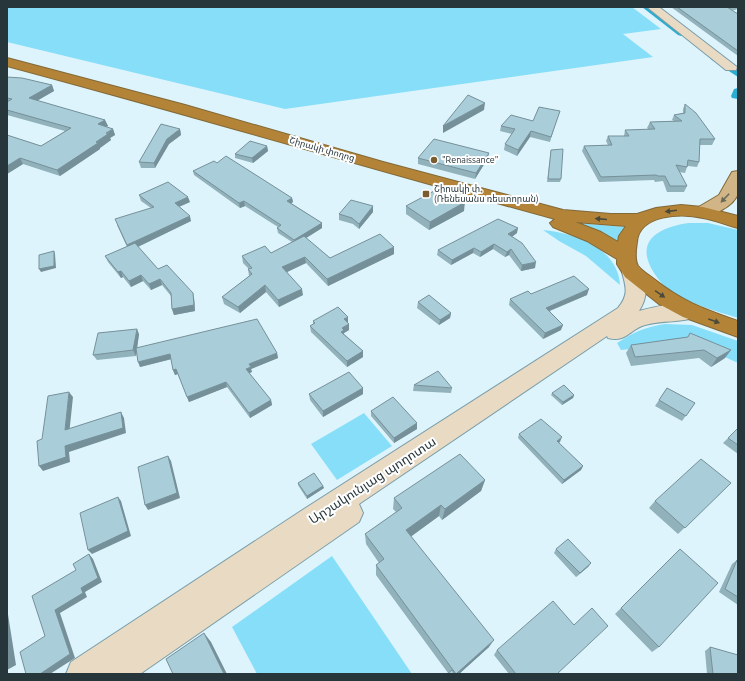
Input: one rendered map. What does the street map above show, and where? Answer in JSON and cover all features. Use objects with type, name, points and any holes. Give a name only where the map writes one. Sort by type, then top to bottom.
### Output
[{"type":"highway","name":"Շիրակի փողոց","points":[[7,62],[180,108],[562,215],[611,220],[640,220],[656,213],[681,210],[703,212],[738,222]]},
{"type":"highway","name":"Շիրակի փողոց","points":[[7,70],[578,229],[604,241],[666,299],[690,312],[738,329]]},
{"type":"highway","points":[[629,264],[628,236],[640,220]]},
{"type":"main road","points":[[703,212],[722,203],[732,192],[738,176]]},
{"type":"street","points":[[652,7],[732,67]]},
{"type":"street","name":"Արշակունյաց պողոտա","points":[[83,674],[321,514],[626,313],[634,304],[638,291],[629,264]]},
{"type":"street","name":"Արշակունյաց պողոտա","points":[[111,674],[623,327],[636,319],[657,314],[690,312]]},
{"type":"shaded area","points":[[7,7],[632,7],[661,29],[623,34],[653,57],[285,109],[7,42]]},
{"type":"shaded area","points":[[576,223],[626,227],[622,231],[618,240],[618,246]]},
{"type":"shaded area","points":[[689,223],[708,223],[738,230],[738,318],[703,307],[678,296],[670,291],[659,280],[648,262],[648,244],[653,237],[668,228]]},
{"type":"shaded area","points":[[543,230],[581,239],[603,252],[612,261],[617,272],[620,285],[586,256]]},
{"type":"shaded area","points":[[665,324],[692,325],[738,341],[738,363],[692,342],[621,350],[617,343],[640,330]]},
{"type":"shaded area","points":[[364,413],[392,446],[337,480],[311,444]]},
{"type":"shaded area","points":[[332,556],[412,674],[257,674],[232,627]]},
{"type":"building","points":[[677,7],[727,7],[738,14],[738,51]]},
{"type":"building","points":[[7,77],[22,78],[52,85],[29,98],[105,120],[98,124],[113,129],[96,142],[98,143],[57,170],[20,158],[7,166],[7,135],[41,146],[71,128],[7,110],[7,102],[12,99],[7,98]]},
{"type":"building","points":[[468,95],[485,103],[443,126]]},
{"type":"building","points":[[685,104],[696,113],[715,139],[700,139],[699,162],[688,160],[687,167],[676,165],[687,186],[670,186],[665,176],[656,175],[601,177],[584,146],[612,145],[608,136],[629,136],[625,130],[655,129],[650,122],[682,121],[674,115],[685,113]]},
{"type":"building","points":[[539,107],[560,111],[551,137],[531,131],[518,150],[505,144],[515,129],[501,126],[511,115],[533,121]]},
{"type":"building","points":[[161,124],[180,129],[167,139],[154,163],[139,162]]},
{"type":"building","points":[[434,139],[489,153],[476,173],[418,158]]},
{"type":"building","points":[[250,141],[267,146],[252,158],[235,154]]},
{"type":"building","points":[[563,149],[561,179],[548,179],[551,150]]},
{"type":"building","points":[[226,156],[292,198],[287,201],[322,223],[294,240],[277,228],[281,225],[244,201],[239,203],[193,171],[214,161],[217,163]]},
{"type":"building","points":[[168,182],[188,197],[175,203],[190,216],[127,245],[115,219],[154,207],[139,195]]},
{"type":"building","points":[[443,189],[465,202],[430,222],[406,206],[434,191],[437,193]]},
{"type":"building","points":[[351,200],[373,206],[359,224],[352,218],[339,214]]},
{"type":"building","points":[[498,219],[518,228],[508,234],[522,243],[536,262],[522,265],[511,249],[507,252],[494,244],[481,252],[474,248],[452,260],[438,250]]},
{"type":"building","points":[[380,234],[394,247],[327,279],[305,257],[282,267],[302,289],[278,300],[265,285],[238,307],[222,297],[252,274],[248,269],[252,268],[242,256],[265,246],[271,253],[304,236],[330,258]]},
{"type":"building","points":[[135,243],[158,269],[167,265],[193,293],[194,305],[172,309],[171,293],[160,279],[149,284],[141,275],[129,281],[121,271],[118,272],[105,256]]},
{"type":"building","points":[[54,251],[54,266],[39,269],[39,255]]},
{"type":"building","points":[[574,276],[589,289],[546,308],[563,325],[545,333],[510,299],[528,291],[531,294]]},
{"type":"building","points":[[429,295],[451,313],[440,320],[418,302]]},
{"type":"building","points":[[338,307],[348,317],[344,319],[349,324],[342,328],[344,330],[341,332],[363,351],[347,361],[310,326],[315,323],[313,321]]},
{"type":"building","points":[[257,319],[277,353],[249,364],[251,367],[246,369],[271,400],[249,413],[226,382],[187,397],[176,369],[173,370],[170,354],[138,362],[136,348]]},
{"type":"building","points":[[137,329],[133,350],[93,355],[98,333]]},
{"type":"building","points":[[690,333],[731,350],[717,358],[704,350],[635,357],[631,345],[688,337]]},
{"type":"building","points":[[438,371],[452,388],[414,385]]},
{"type":"building","points":[[349,372],[363,388],[323,411],[309,394]]},
{"type":"building","points":[[564,385],[574,395],[563,402],[552,393]]},
{"type":"building","points":[[667,388],[695,403],[686,416],[659,400]]},
{"type":"building","points":[[69,392],[65,430],[121,412],[123,428],[65,446],[66,457],[39,466],[37,441],[42,439],[48,396]]},
{"type":"building","points":[[393,397],[417,423],[394,438],[371,411]]},
{"type":"building","points":[[541,419],[562,437],[557,441],[583,466],[564,480],[519,434]]},
{"type":"building","points":[[738,428],[738,445],[728,438]]},
{"type":"building","points":[[460,454],[485,480],[445,509],[441,505],[406,530],[494,640],[456,674],[376,565],[384,559],[365,534],[402,508],[394,498]]},
{"type":"building","points":[[168,456],[177,493],[145,505],[138,467]]},
{"type":"building","points":[[701,459],[731,483],[685,528],[655,501]]},
{"type":"building","points":[[314,473],[323,486],[307,496],[298,483]]},
{"type":"building","points":[[118,497],[128,531],[88,550],[80,513]]},
{"type":"building","points":[[568,539],[591,563],[580,573],[556,549]]},
{"type":"building","points":[[680,549],[718,583],[659,647],[621,608]]},
{"type":"building","points":[[89,554],[98,578],[81,588],[83,593],[55,610],[70,654],[40,674],[26,674],[20,652],[45,636],[32,596],[76,570],[73,564]]},
{"type":"building","points":[[738,560],[738,597],[725,589]]},
{"type":"building","points":[[553,601],[574,625],[592,608],[608,626],[557,674],[516,674],[497,650]]},
{"type":"building","points":[[204,633],[224,674],[173,674],[166,659]]},
{"type":"building","points":[[710,647],[738,655],[738,674],[713,674]]},
{"type":"building","points":[[452,670],[455,674],[447,674]]},
{"type":"waterway","points":[[646,7],[681,33]]},
{"type":"waterway","points":[[715,58],[738,74]]},
{"type":"waterway","points":[[736,96],[738,91]]},
{"type":"place","name":"\"Renaissance\"","points":[[434,160]]},
{"type":"place","name":"Շիրակի փ. (Ռենեսանս ռեստորան)","points":[[426,194]]}]
